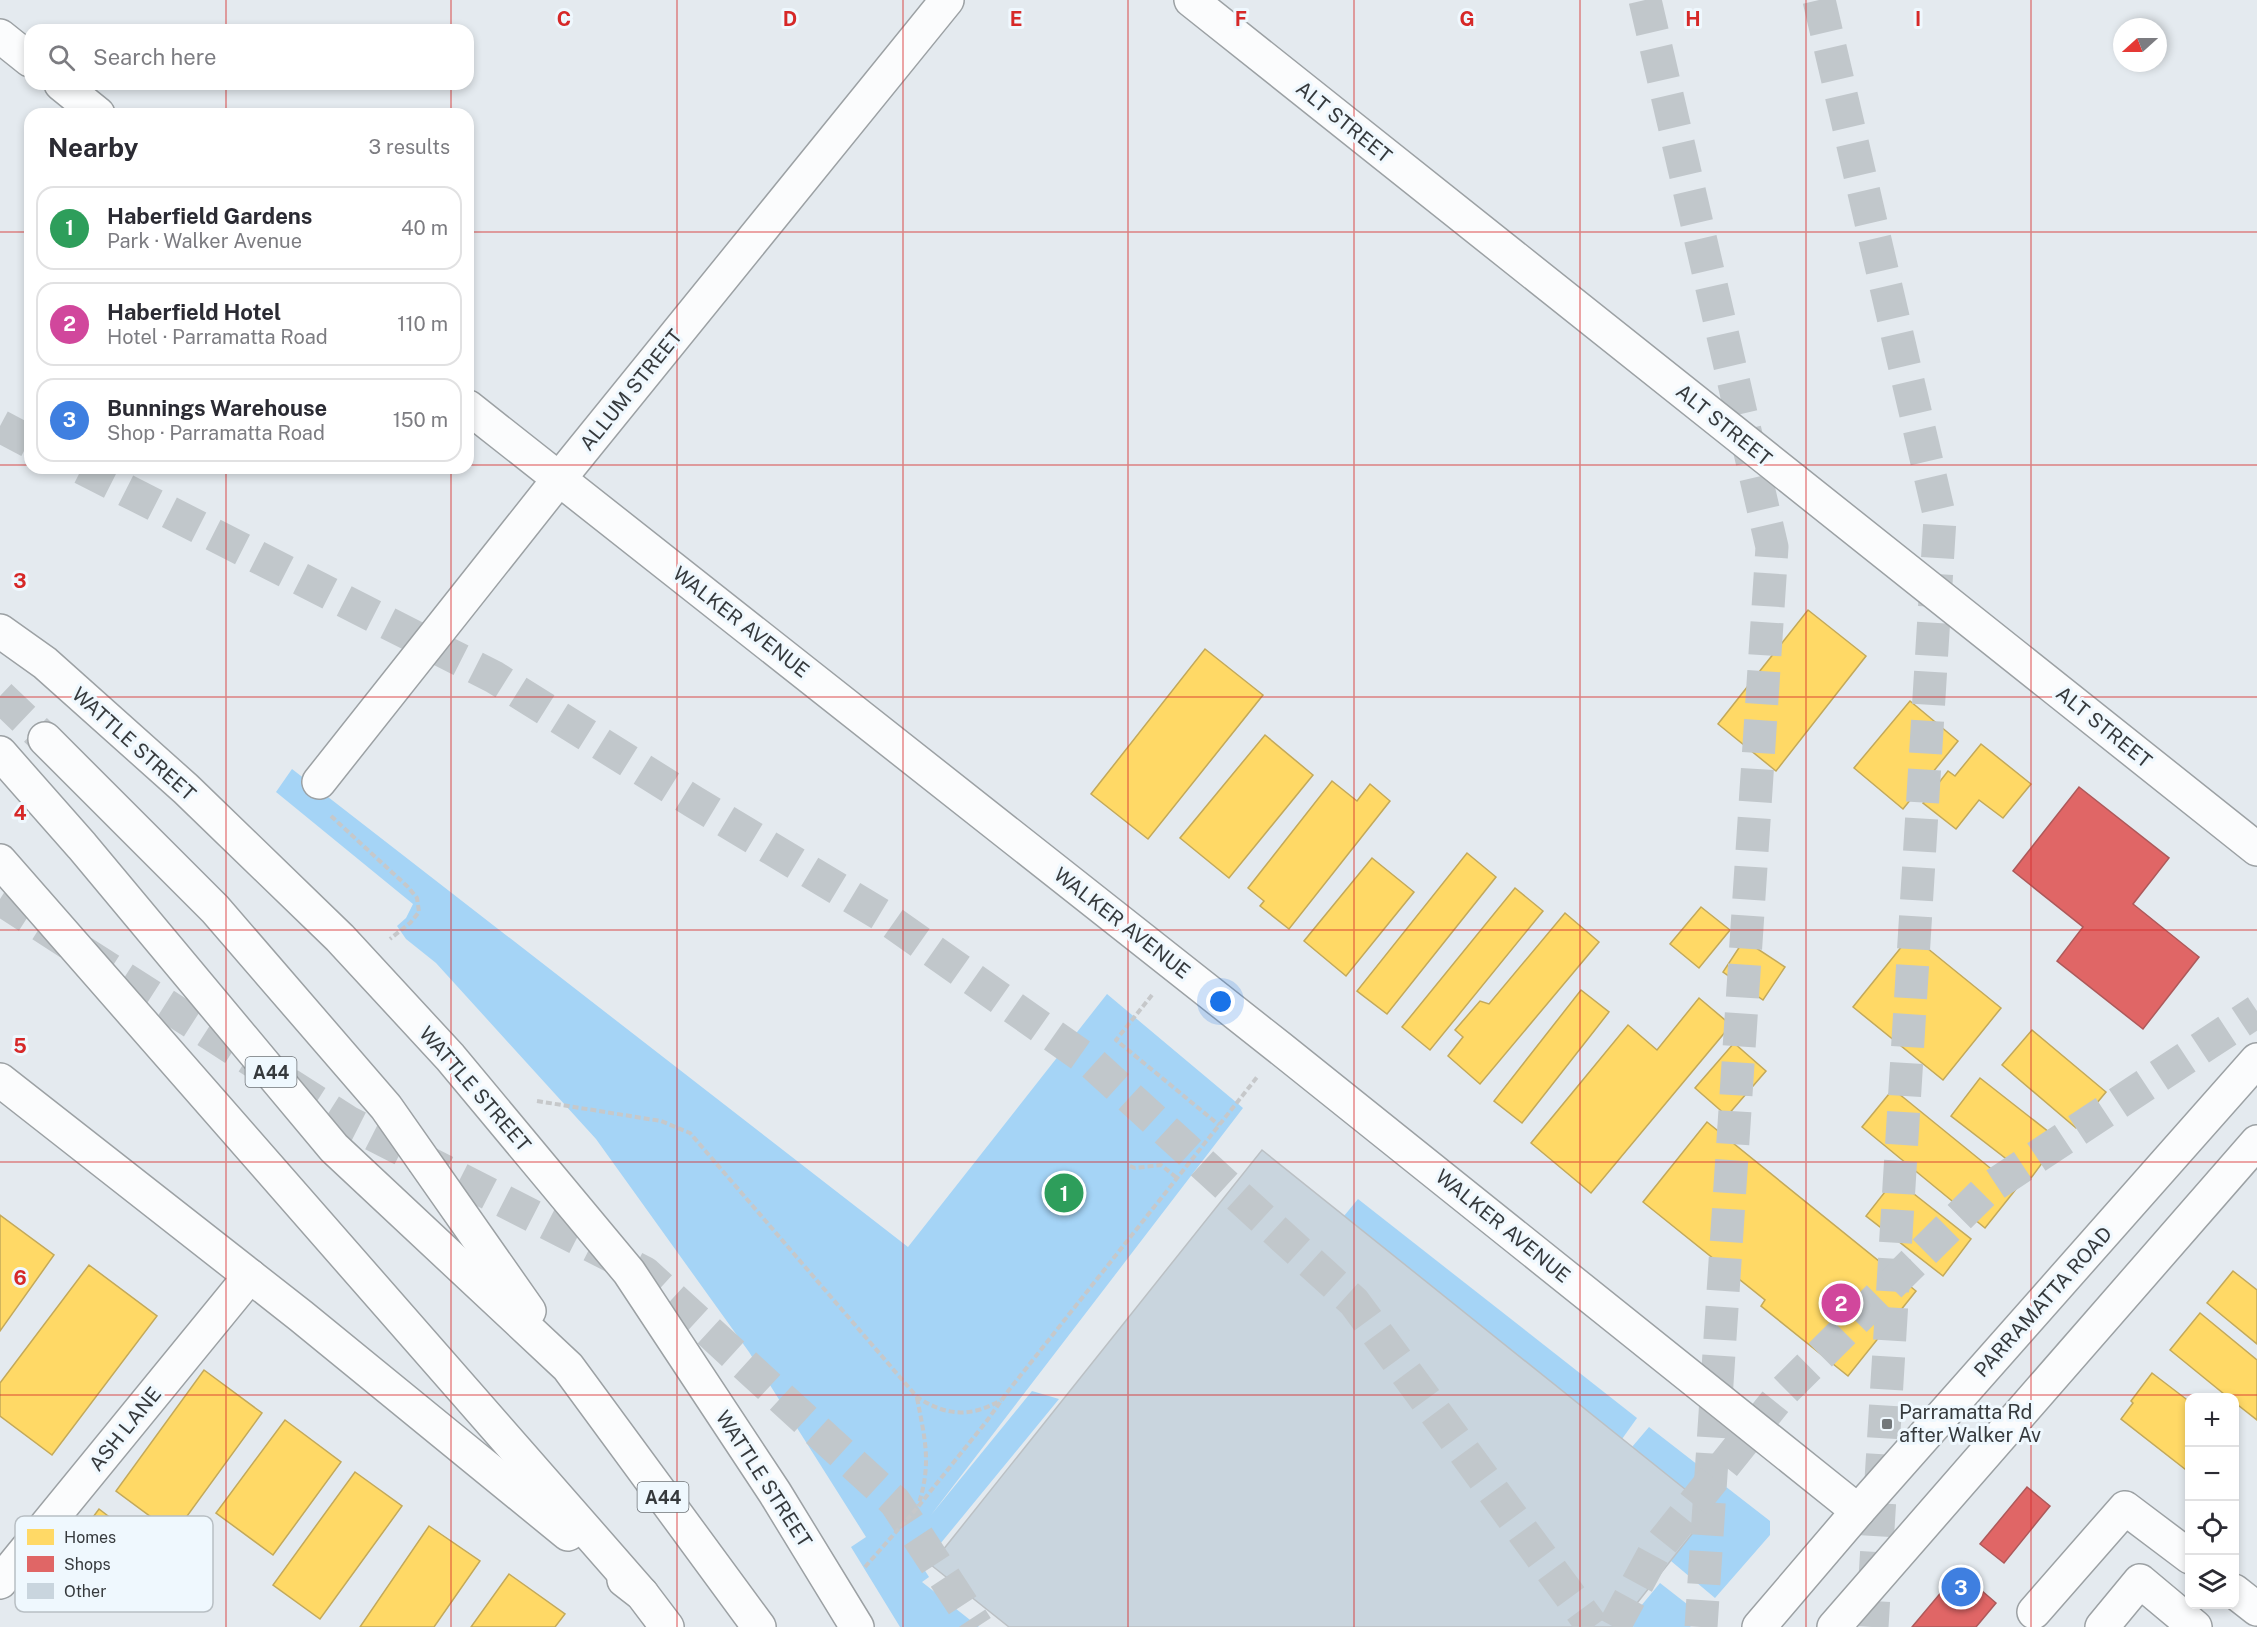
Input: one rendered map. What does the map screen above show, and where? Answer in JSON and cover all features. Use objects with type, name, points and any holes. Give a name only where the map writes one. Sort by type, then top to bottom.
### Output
[{"type":"main road","name":"ALLUM STREET","points":[[319,782],[559,479],[947,0]]},
{"type":"main road","name":"ALT STREET","points":[[1191,0],[2257,849]]},
{"type":"main road","points":[[0,36],[24,55]]},
{"type":"main road","points":[[69,90],[91,108]]},
{"type":"main road","name":"WALKER AVENUE","points":[[474,412],[1280,1048],[1858,1511]]},
{"type":"main road","name":"WATTLE STREET","points":[[0,631],[45,663],[186,789],[340,938],[450,1057],[629,1272],[775,1492],[857,1627]]},
{"type":"main road","points":[[45,739],[215,909],[386,1107],[567,1367]]},
{"type":"main road","name":"A44","points":[[0,753],[82,846],[334,1148],[567,1367],[759,1627]]},
{"type":"main road","points":[[0,861],[642,1594],[667,1627]]},
{"type":"main road","name":"PARRAMATTA ROAD","points":[[1759,1627],[1858,1511],[2257,1060]]},
{"type":"main road","points":[[0,1080],[250,1276],[642,1594]]},
{"type":"main road","points":[[1834,1627],[2257,1142]]},
{"type":"main road","name":"ASH LANE","points":[[54,1516],[250,1276]]},
{"type":"main road","points":[[2034,1612],[2125,1508],[2187,1555]]},
{"type":"main road","name":"ASH LANE","points":[[0,1582],[15,1564]]},
{"type":"main road","points":[[2102,1627],[2140,1581],[2195,1627]]},
{"type":"main road","points":[[2239,1594],[2257,1609]]},
{"type":"path","points":[[319,782],[308,796],[408,887],[417,898],[419,912],[410,923],[385,944]]},
{"type":"path","points":[[1176,966],[1116,1040],[1219,1125]]},
{"type":"path","points":[[865,1568],[986,1422],[1280,1048]]},
{"type":"path","points":[[530,1100],[661,1121],[690,1133],[917,1397],[935,1409],[954,1413],[989,1406],[1002,1399]]},
{"type":"path","points":[[1130,1166],[1136,1168],[1161,1165],[1178,1178]]},
{"type":"path","points":[[917,1397],[927,1447],[923,1490],[917,1508]]},
{"type":"shaded area","points":[[292,769],[908,1247],[1107,994],[1243,1108],[931,1515],[1032,1391],[1059,1399],[922,1566],[929,1577],[922,1582],[979,1627],[900,1627],[851,1547],[866,1537],[749,1352],[596,1139],[436,963],[406,939],[397,926],[406,918],[413,904],[276,792]]},
{"type":"shaded area","points":[[1358,1199],[1637,1418],[1622,1439],[1344,1216]]},
{"type":"shaded area","points":[[1649,1427],[1770,1521],[1770,1535],[1715,1598],[1671,1561],[1711,1510],[1632,1447]]},
{"type":"shaded area","points":[[1660,1583],[1701,1615],[1690,1627],[1634,1627],[1621,1624],[1632,1609],[1636,1612]]},
{"type":"building: Homes","points":[[1808,610],[1866,656],[1776,771],[1718,724]]},
{"type":"building: Homes","points":[[1205,649],[1263,695],[1148,839],[1091,794]]},
{"type":"building: Homes","points":[[1910,701],[1958,741],[1903,809],[1854,768]]},
{"type":"building: Homes","points":[[1265,735],[1313,775],[1229,878],[1180,838]]},
{"type":"building: Homes","points":[[1981,744],[2031,784],[2003,818],[1979,800],[1956,829],[1923,803],[1948,771],[1955,776]]},
{"type":"building: Homes","points":[[1332,781],[1357,801],[1370,784],[1390,801],[1289,929],[1260,906],[1264,901],[1248,888]]},
{"type":"building: Homes","points":[[1467,853],[1496,877],[1387,1014],[1357,991]]},
{"type":"building: Homes","points":[[1372,858],[1414,892],[1346,976],[1304,941]]},
{"type":"building: Homes","points":[[1515,888],[1543,911],[1430,1050],[1402,1027]]},
{"type":"building: Homes","points":[[1701,907],[1730,930],[1699,968],[1670,944]]},
{"type":"building: Homes","points":[[1565,913],[1599,942],[1480,1084],[1448,1056],[1463,1037],[1455,1030],[1480,1001],[1489,1004]]},
{"type":"building: Homes","points":[[1911,935],[2001,1008],[1943,1080],[1853,1007]]},
{"type":"building: Homes","points":[[1744,940],[1785,967],[1763,1000],[1723,972]]},
{"type":"building: Homes","points":[[1581,990],[1609,1012],[1522,1123],[1494,1101]]},
{"type":"building: Homes","points":[[1699,998],[1731,1025],[1591,1193],[1531,1143],[1628,1025],[1657,1050]]},
{"type":"building: Homes","points":[[2032,1030],[2106,1092],[2076,1128],[2002,1065]]},
{"type":"building: Homes","points":[[1734,1043],[1766,1071],[1727,1116],[1695,1088]]},
{"type":"building: Homes","points":[[1980,1078],[2059,1140],[2031,1178],[1951,1116]]},
{"type":"building: Homes","points":[[1893,1089],[2016,1189],[1985,1228],[1862,1127]]},
{"type":"building: Homes","points":[[1707,1122],[1916,1291],[1848,1376],[1761,1306],[1765,1300],[1643,1202]]},
{"type":"building: Homes","points":[[1895,1179],[1971,1239],[1943,1276],[1866,1216]]},
{"type":"building: Homes","points":[[0,1215],[54,1255],[0,1331]]},
{"type":"building: Homes","points":[[89,1265],[157,1316],[52,1455],[0,1416],[0,1383]]},
{"type":"building: Homes","points":[[2233,1271],[2257,1290],[2257,1344],[2207,1303]]},
{"type":"building: Homes","points":[[2200,1313],[2257,1360],[2257,1420],[2239,1406],[2239,1393],[2223,1393],[2170,1350]]},
{"type":"building: Homes","points":[[204,1370],[262,1413],[187,1516],[150,1516],[116,1491]]},
{"type":"building: Homes","points":[[2152,1373],[2185,1398],[2185,1469],[2121,1419],[2133,1403],[2131,1401]]},
{"type":"building: Homes","points":[[285,1420],[341,1462],[273,1555],[216,1513]]},
{"type":"building: Homes","points":[[355,1472],[402,1506],[320,1619],[273,1585]]},
{"type":"building: Homes","points":[[99,1509],[108,1516],[94,1516]]},
{"type":"building: Homes","points":[[429,1526],[480,1561],[434,1627],[360,1627]]},
{"type":"building: Homes","points":[[509,1574],[565,1614],[555,1627],[471,1627]]},
{"type":"building: Shops","points":[[2079,787],[2169,858],[2133,904],[2199,957],[2143,1029],[2057,961],[2083,927],[2013,871]]},
{"type":"building: Shops","points":[[2027,1487],[2050,1506],[2004,1563],[1980,1544]]},
{"type":"building: Shops","points":[[1959,1571],[1996,1603],[1976,1627],[1912,1627]]},
{"type":"building: Other","points":[[1262,1150],[1711,1510],[1618,1627],[1009,1627],[931,1565]]},
{"type":"tunnel","points":[[1645,0],[1772,547],[1701,1627]]},
{"type":"tunnel","points":[[1819,0],[1940,518],[1872,1627]]},
{"type":"tunnel","points":[[0,426],[24,439]]},
{"type":"tunnel","points":[[94,474],[494,677],[694,802],[883,916],[1092,1063],[1354,1302],[1593,1627]]},
{"type":"tunnel","points":[[0,696],[45,739]]},
{"type":"tunnel","points":[[0,899],[348,1122],[645,1273],[895,1502],[977,1627]]},
{"type":"tunnel","points":[[1614,1627],[1654,1553],[1784,1391],[1985,1191],[2257,1011]]},
{"type":"place","name":"Haberfield Gardens","points":[[1064,1193]]},
{"type":"place","name":"Haberfield Hotel","points":[[1841,1303]]},
{"type":"place","name":"Parramatta Rd after Walker Av","points":[[1887,1424]]},
{"type":"place","name":"Bunnings Warehouse","points":[[1961,1587]]}]
